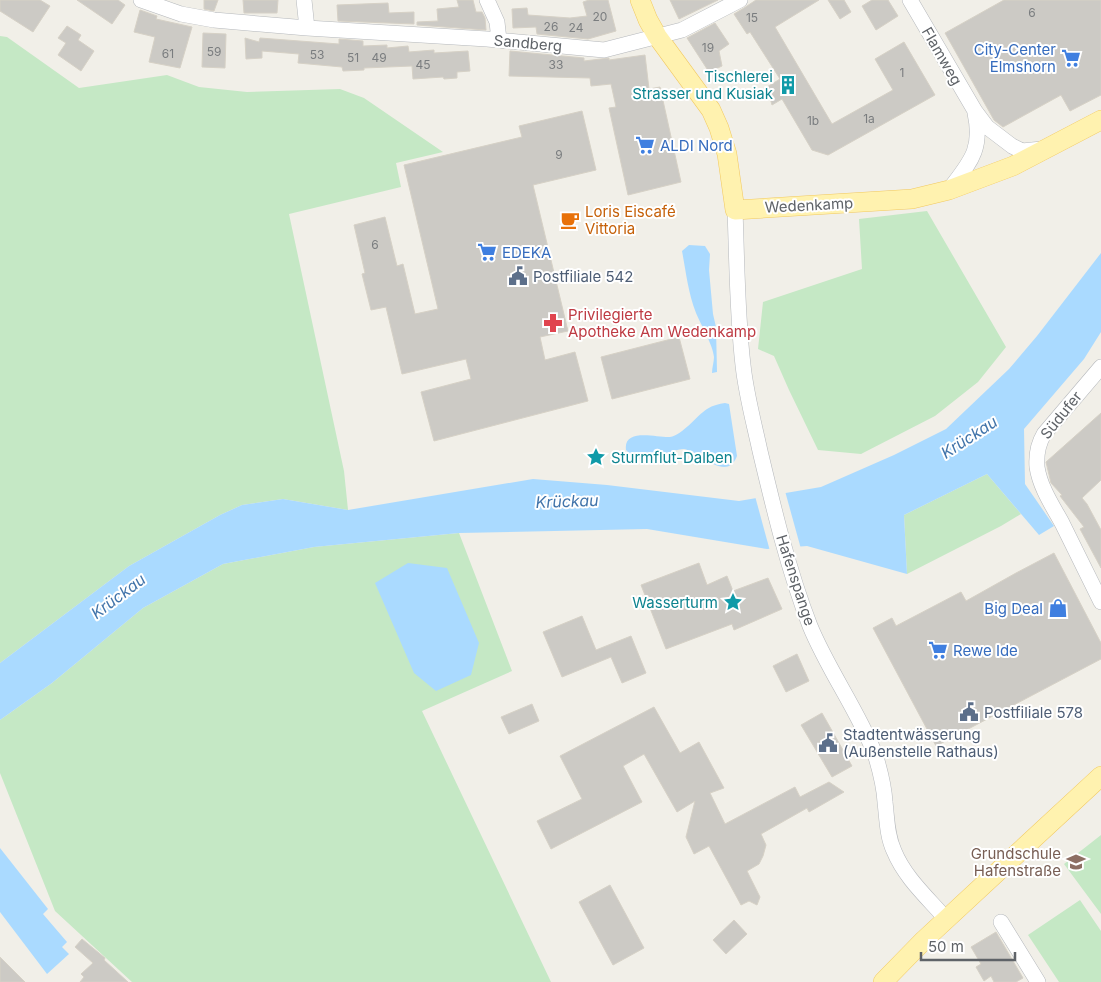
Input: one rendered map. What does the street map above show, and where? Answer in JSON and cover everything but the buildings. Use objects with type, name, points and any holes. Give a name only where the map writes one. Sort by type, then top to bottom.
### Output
[{"type":"main road","points":[[640,0],[657,36],[711,110],[727,154],[735,210]]},
{"type":"main road","name":"Wedenkamp","points":[[735,210],[912,199],[949,190],[1013,166],[1101,120]]},
{"type":"main road","points":[[883,982],[1101,776]]},
{"type":"street","name":"Sandberg","points":[[141,0],[181,14],[214,20],[499,40],[604,50],[682,30],[740,0]]},
{"type":"street","points":[[304,0],[307,28]]},
{"type":"street","points":[[487,0],[498,22],[499,40]]},
{"type":"street","name":"Flamweg","points":[[910,0],[975,111],[987,127],[1012,146],[1022,151],[1039,150],[1058,143]]},
{"type":"street","name":"Flamweg","points":[[949,190],[969,163],[978,144],[975,111]]},
{"type":"street","name":"Hafenspange","points":[[735,210],[743,366],[767,481],[788,562],[811,628],[875,756],[882,782],[888,830],[894,851],[920,891],[947,920]]},
{"type":"street","name":"Südufer","points":[[1101,367],[1044,434],[1037,449],[1038,468],[1044,491],[1101,602]]},
{"type":"street","points":[[1002,922],[1038,982]]},
{"type":"green space","points":[[0,36],[7,37],[79,88],[167,75],[199,87],[247,92],[340,89],[364,98],[443,152],[396,163],[401,187],[289,214],[344,471],[348,510],[283,499],[242,505],[220,515],[129,566],[0,663]]},
{"type":"green space","points":[[927,211],[1006,347],[978,382],[935,416],[861,454],[818,450],[774,356],[758,349],[763,302],[862,269],[859,219]]},
{"type":"green space","points":[[987,474],[1021,514],[907,574],[904,515]]},
{"type":"green space","points":[[459,533],[512,671],[422,711],[551,982],[132,982],[55,911],[0,773],[0,720],[52,683],[143,608],[223,564],[314,547]]},
{"type":"green space","points":[[1101,835],[1101,914],[1064,864]]},
{"type":"green space","points":[[1080,900],[1101,931],[1101,982],[1059,982],[1028,935]]},
{"type":"water","points":[[689,245],[705,246],[710,254],[709,270],[716,327],[717,372],[712,373],[713,352],[696,313],[689,290],[682,251]]},
{"type":"water","name":"Krückau","points":[[1101,253],[1101,332],[1084,359],[1024,429],[1025,484],[1054,526],[1039,535],[987,474],[904,515],[907,574],[807,546],[767,549],[647,529],[459,533],[314,547],[223,564],[143,608],[52,683],[0,720],[0,663],[129,566],[220,515],[242,505],[283,499],[348,510],[533,479],[607,485],[739,501],[821,487],[894,455],[946,429],[1009,369]]},
{"type":"water","points":[[725,403],[729,404],[737,456],[733,464],[727,467],[713,464],[684,449],[649,459],[637,458],[626,450],[630,438],[642,435],[675,436],[707,409]]},
{"type":"water","points":[[408,563],[447,568],[479,643],[471,675],[436,691],[414,673],[375,583]]},
{"type":"water","points":[[0,848],[48,909],[43,914],[67,942],[62,947],[69,954],[47,974],[0,912]]},
{"type":"pier","points":[[785,491],[801,549],[770,551],[755,496]]},
{"type":"place","name":"City-Center Elmshorn","points":[[1071,58]]},
{"type":"place","name":"Tischlerei Strasser und Kusiak","points":[[788,85]]},
{"type":"place","name":"ALDI Nord","points":[[645,145]]},
{"type":"place","name":"Loris Eiscafé Vittoria","points":[[570,220]]},
{"type":"place","name":"EDEKA","points":[[487,252]]},
{"type":"place","name":"Postfiliale 542","points":[[518,276]]},
{"type":"place","name":"Privilegierte Apotheke Am Wedenkamp","points":[[553,323]]},
{"type":"place","name":"Sturmflut-Dalben","points":[[596,457]]},
{"type":"place","name":"Wasserturm","points":[[733,602]]},
{"type":"place","name":"Big Deal","points":[[1058,608]]},
{"type":"place","name":"Rewe Ide","points":[[938,650]]},
{"type":"place","name":"Postfiliale 578","points":[[969,712]]},
{"type":"place","name":"Stadtentwässerung (Außenstelle Rathaus)","points":[[828,743]]},
{"type":"place","name":"Grundschule Hafenstraße","points":[[1076,862]]}]
